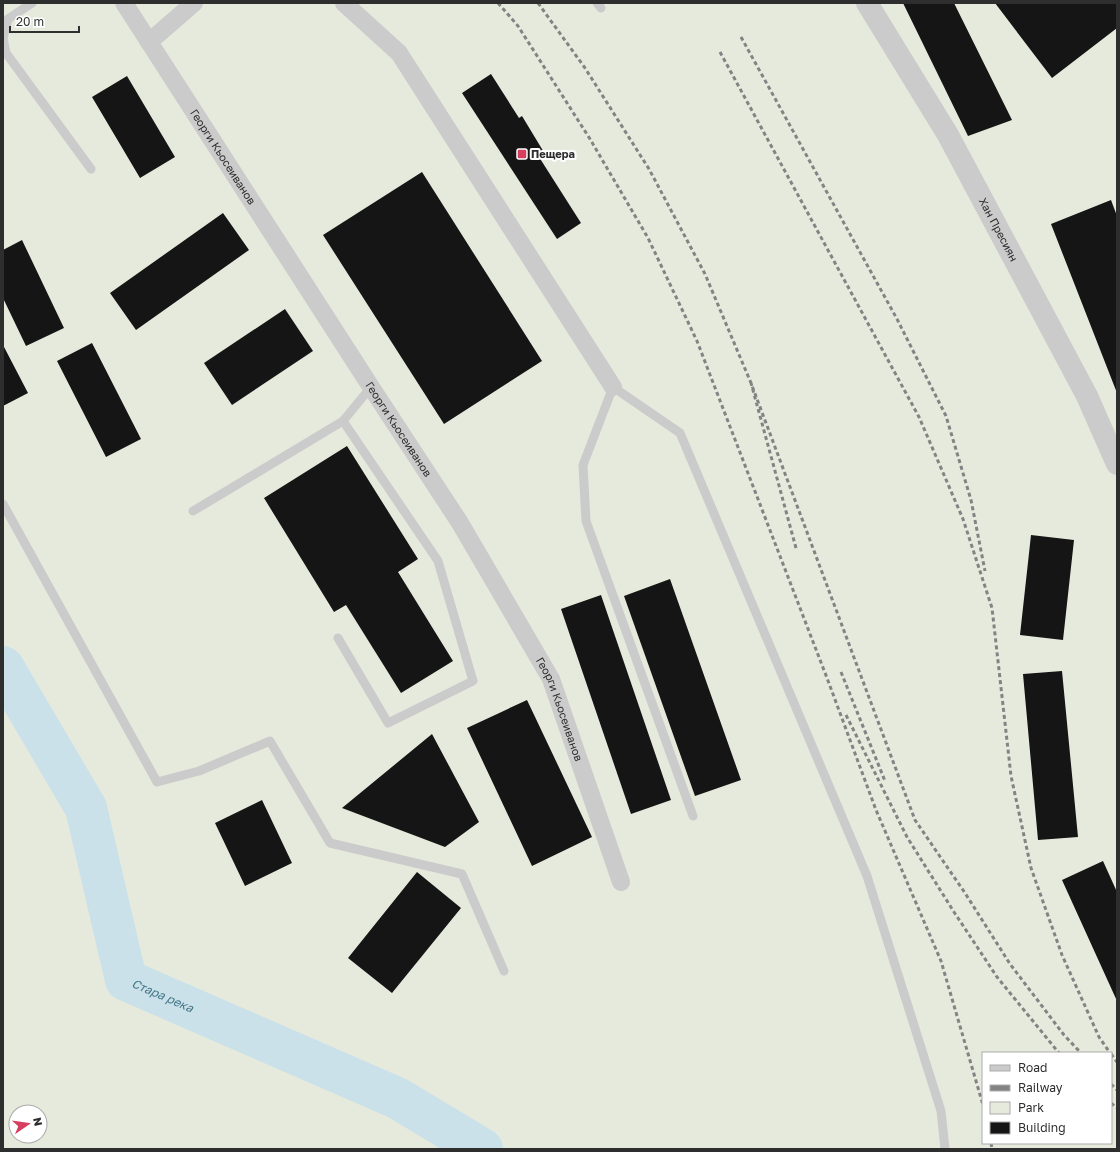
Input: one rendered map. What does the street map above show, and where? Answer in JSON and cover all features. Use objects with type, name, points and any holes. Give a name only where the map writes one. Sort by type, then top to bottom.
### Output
[{"type":"street","name":"Георги Кьосеиванов","points":[[124,3],[460,523],[551,680],[621,882]]},
{"type":"street","points":[[149,42],[194,3]]},
{"type":"street","points":[[344,3],[399,53],[613,387]]},
{"type":"street","name":"Хан Пресиян","points":[[867,3],[948,135],[1087,396],[1117,464]]},
{"type":"lane","points":[[32,3],[8,19],[3,38],[6,53],[90,169]]},
{"type":"lane","points":[[193,511],[343,421],[371,387]]},
{"type":"lane","points":[[693,816],[586,521],[583,465],[613,387],[680,433],[867,876],[941,1110],[945,1149]]},
{"type":"lane","points":[[338,638],[388,723],[473,681],[438,561],[343,421]]},
{"type":"lane","points":[[3,504],[157,782],[199,771],[270,741],[330,843],[462,874],[504,971]]},
{"type":"green space","points":[[3,3],[1117,3],[1117,1149],[3,1149]]},
{"type":"building","points":[[903,3],[954,3],[1012,120],[968,136]]},
{"type":"building","points":[[995,3],[1117,3],[1117,28],[1052,78]]},
{"type":"building","points":[[491,74],[519,118],[522,116],[545,154],[539,157],[581,223],[557,239],[462,93]]},
{"type":"building","points":[[127,76],[175,157],[140,178],[92,97]]},
{"type":"building","points":[[422,172],[542,361],[444,424],[323,235]]},
{"type":"building","points":[[1111,200],[1117,216],[1117,393],[1051,224]]},
{"type":"building","points":[[223,213],[249,250],[136,330],[110,293]]},
{"type":"building","points":[[22,240],[64,328],[26,346],[3,298],[3,250]]},
{"type":"building","points":[[285,309],[313,351],[232,405],[204,363]]},
{"type":"building","points":[[92,343],[141,439],[106,457],[57,361]]},
{"type":"building","points":[[3,345],[28,393],[3,406]]},
{"type":"building","points":[[347,446],[418,559],[398,572],[453,661],[401,693],[346,605],[334,612],[264,498]]},
{"type":"building","points":[[1031,535],[1074,540],[1063,640],[1020,635]]},
{"type":"building","points":[[670,579],[741,780],[695,796],[624,596]]},
{"type":"building","points":[[601,595],[671,800],[631,814],[561,609]]},
{"type":"building","points":[[1062,671],[1078,837],[1038,840],[1023,674]]},
{"type":"building","points":[[527,700],[592,837],[532,866],[467,728]]},
{"type":"building","points":[[432,734],[479,822],[445,847],[342,808]]},
{"type":"building","points":[[262,800],[292,863],[245,886],[215,823]]},
{"type":"building","points":[[1103,861],[1117,892],[1117,1001],[1062,880]]},
{"type":"building","points":[[417,872],[461,908],[392,993],[348,958]]},
{"type":"waterway","name":"Стара река","points":[[3,667],[86,808],[126,980],[397,1098],[482,1149]]},
{"type":"railway","points":[[498,3],[518,26],[590,139],[648,238],[697,341],[827,678],[876,810],[941,961],[982,1102]]},
{"type":"railway","points":[[538,3],[585,68],[649,169],[705,274],[751,383]]},
{"type":"railway","points":[[741,37],[897,319],[946,416],[971,500],[985,571]]},
{"type":"railway","points":[[720,52],[919,417],[963,519],[992,608],[1011,776],[1031,868],[1062,955],[1099,1037],[1109,1052]]},
{"type":"railway","points":[[796,548],[751,383],[915,820],[965,893],[1010,964],[1064,1035],[1080,1052]]},
{"type":"railway","points":[[841,672],[885,781]]},
{"type":"railway","points":[[846,715],[907,837],[954,912],[997,977],[1058,1052]]},
{"type":"railway","points":[[1112,1055],[1117,1062]]},
{"type":"railway","points":[[1112,1085],[1117,1090]]},
{"type":"railway","points":[[1112,1104],[1117,1108]]},
{"type":"railway","points":[[991,1144],[992,1149]]},
{"type":"place","name":"Пещера","points":[[522,154]]}]
